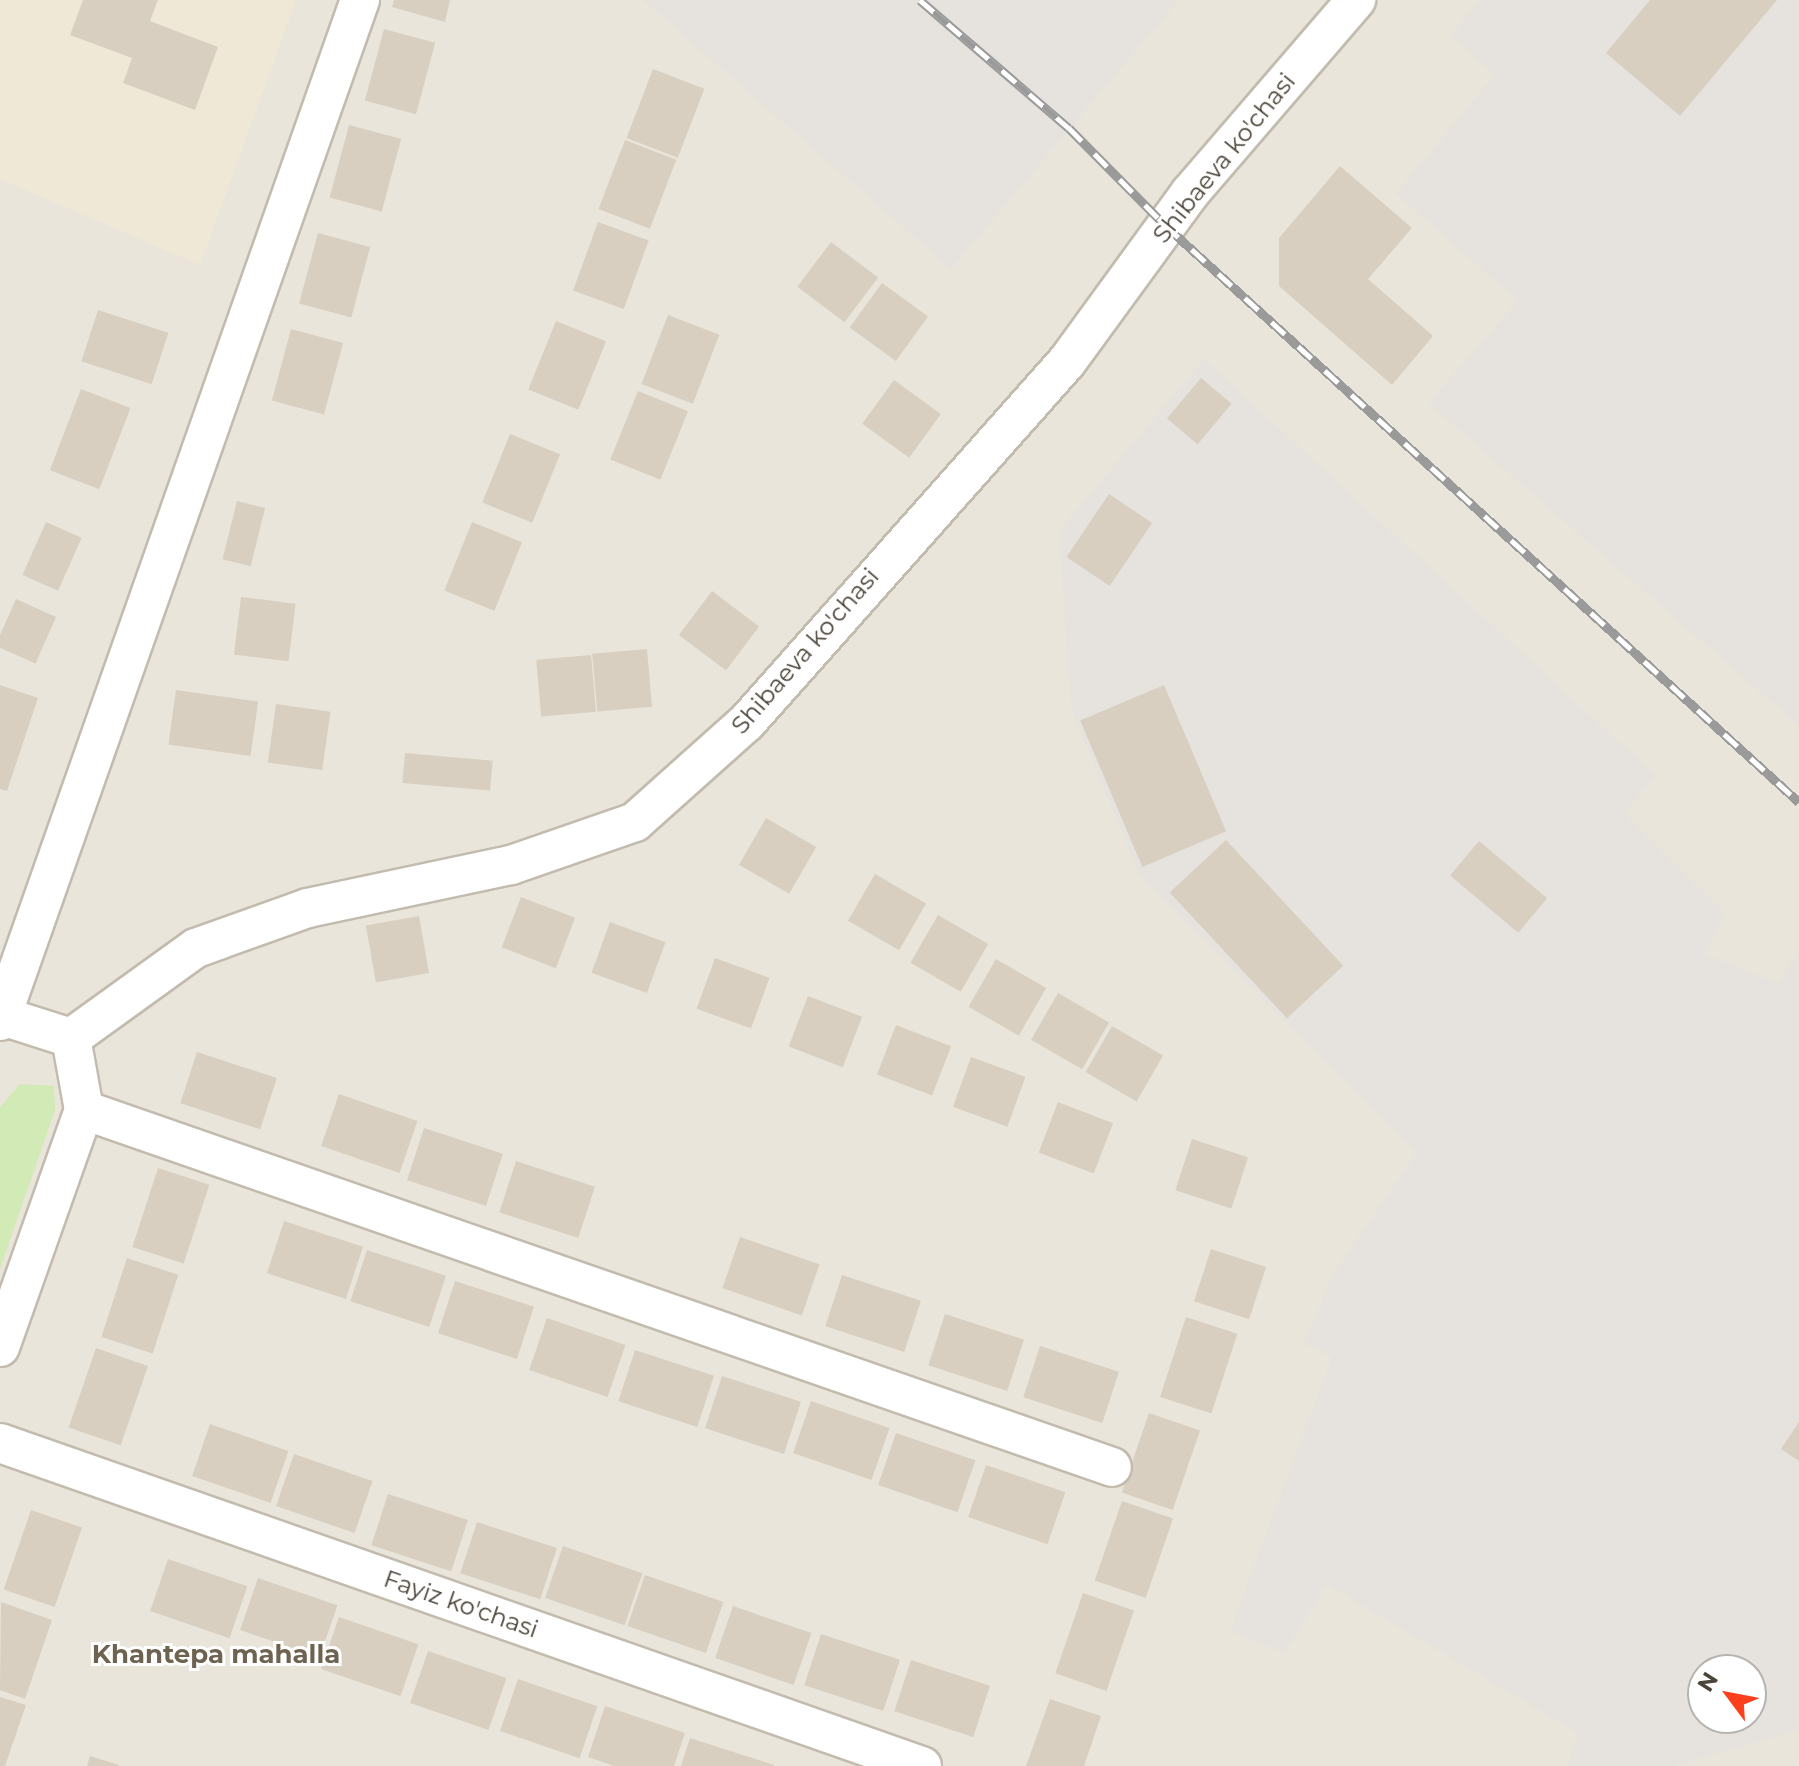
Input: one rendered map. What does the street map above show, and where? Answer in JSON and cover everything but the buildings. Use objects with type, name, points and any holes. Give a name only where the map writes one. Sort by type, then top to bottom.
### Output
[{"type":"street","points":[[0,1347],[84,1110],[71,1038],[1,1019],[360,0]]},
{"type":"street","name":"Shibaeva ko'chasi","points":[[71,1038],[196,948],[308,908],[511,865],[635,822],[747,722],[1066,363],[1190,193],[1356,0]]},
{"type":"street","points":[[84,1110],[1112,1467]]},
{"type":"street","name":"Fayiz ko'chasi","points":[[0,1443],[922,1766]]},
{"type":"shaded area","name":"Khantepa mahalla","points":[[0,0],[1799,0],[1799,1766],[0,1766]]},
{"type":"shaded area","points":[[0,0],[296,0],[200,265],[0,179]]},
{"type":"shaded area","points":[[643,0],[1179,0],[951,269]]},
{"type":"shaded area","points":[[1479,0],[1799,0],[1799,726],[1428,403],[1518,301],[1396,194],[1494,75],[1451,35]]},
{"type":"shaded area","points":[[1204,359],[1656,776],[1624,813],[1725,913],[1706,955],[1778,983],[1799,950],[1799,1730],[1673,1766],[1567,1766],[1578,1733],[1327,1585],[1284,1653],[1230,1631],[1332,1357],[1304,1343],[1334,1272],[1417,1153],[1140,876],[1071,708],[1059,531]]},
{"type":"green space","points":[[20,1084],[54,1086],[55,1110],[0,1269],[0,1107]]},
{"type":"railway","points":[[920,0],[1069,128],[1165,225],[1799,802]]},
{"type":"district","name":"Khantepa mahalla","points":[[216,1655]]}]
